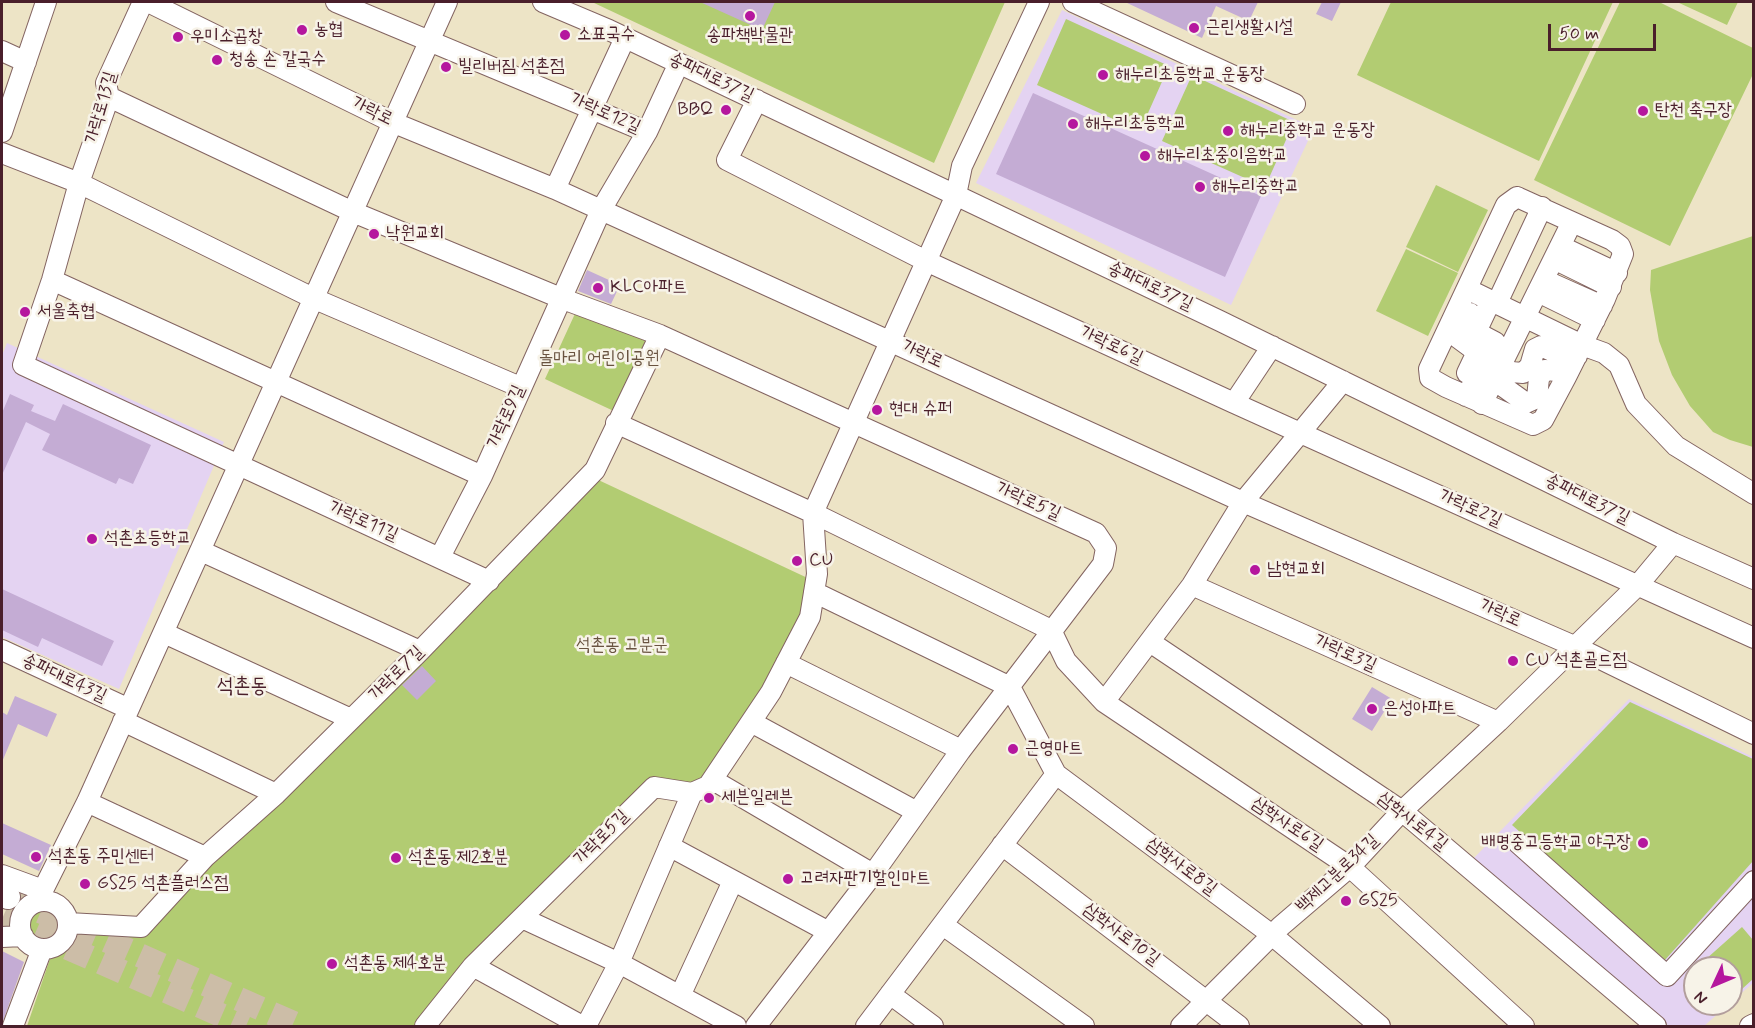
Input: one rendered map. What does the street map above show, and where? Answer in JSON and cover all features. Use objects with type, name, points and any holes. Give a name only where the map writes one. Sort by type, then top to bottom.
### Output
[{"type":"street","points":[[2,132],[46,2]]},
{"type":"street","name":"가락로13길","points":[[23,365],[52,280],[79,183],[109,96],[106,83],[143,2]]},
{"type":"street","name":"가락로","points":[[148,2],[392,122],[555,189],[1243,502],[1574,646],[1754,734]]},
{"type":"street","name":"가락로12길","points":[[336,2],[593,107],[647,132]]},
{"type":"street","points":[[4,889],[33,889],[41,896],[61,909],[68,923],[63,939],[57,945],[42,949],[34,946],[23,936],[20,922],[22,915],[41,896],[87,802],[447,2]]},
{"type":"street","name":"송파대로37길","points":[[543,2],[626,38],[757,100],[1272,346],[1673,543],[1754,579]]},
{"type":"street","points":[[473,966],[584,1026],[619,963],[692,793],[708,786],[751,723],[810,617],[818,557],[813,513],[956,195],[962,166],[1039,2]]},
{"type":"street","points":[[1073,2],[1295,104]]},
{"type":"street","points":[[555,189],[626,38]]},
{"type":"street","points":[[2,51],[26,62]]},
{"type":"street","points":[[601,210],[647,132],[679,63]]},
{"type":"street","points":[[109,96],[353,212],[563,299]]},
{"type":"street","name":"가락로6길","points":[[757,100],[727,160],[926,261],[1301,433]]},
{"type":"street","points":[[2,153],[79,183],[315,299],[520,387]]},
{"type":"street","points":[[1517,197],[1572,222],[1620,246],[1623,259],[1580,350],[1543,420],[1538,424],[1525,423],[1430,378],[1431,359],[1484,297],[1506,205],[1517,197]]},
{"type":"street","points":[[1469,398],[1477,352],[1458,338],[1542,207]]},
{"type":"street","name":"가락로9길","points":[[440,557],[482,476],[601,210]]},
{"type":"street","points":[[1469,398],[1498,373],[1572,222]]},
{"type":"street","points":[[1557,253],[1597,256],[1614,280]]},
{"type":"street","points":[[1557,253],[1571,291],[1598,313]]},
{"type":"street","points":[[52,280],[482,476]]},
{"type":"street","points":[[1541,286],[1571,291],[1614,280]]},
{"type":"street","points":[[1484,297],[1526,316],[1580,350]]},
{"type":"street","name":"가락로5길","points":[[563,299],[660,335],[1096,533],[1106,548],[1103,564],[961,750],[873,874],[756,1026]]},
{"type":"street","name":"가락로7길","points":[[68,923],[141,927],[205,857],[276,794],[420,651],[595,470],[660,335]]},
{"type":"street","points":[[1234,403],[1272,346]]},
{"type":"street","points":[[1498,373],[1523,373],[1530,366],[1535,349],[1541,346],[1558,354],[1580,350],[1604,353],[1619,365],[1636,404],[1676,446],[1754,494]]},
{"type":"street","name":"가락로11길","points":[[23,365],[489,581]]},
{"type":"street","points":[[1498,373],[1526,404],[1538,398],[1539,378],[1545,370],[1557,371],[1566,377]]},
{"type":"street","points":[[1104,702],[1192,585],[1243,502],[1343,381]]},
{"type":"street","points":[[616,423],[813,513],[1051,630]]},
{"type":"street","name":"가락로2길","points":[[1301,433],[1754,638]]},
{"type":"street","points":[[1574,646],[1638,585],[1673,543]]},
{"type":"street","points":[[201,551],[420,651]]},
{"type":"street","name":"가락로3길","points":[[1192,585],[1498,722]]},
{"type":"street","points":[[814,592],[1010,687]]},
{"type":"street","name":"삼학사로6길","points":[[1051,630],[1066,661],[1104,702],[1350,867],[1524,1026]]},
{"type":"street","points":[[164,633],[351,719]]},
{"type":"street","name":"삼학사로4길","points":[[1150,642],[1402,811],[1656,1026]]},
{"type":"street","name":"백제고분로34길","points":[[1180,1026],[1272,935],[1350,867],[1402,811],[1498,722],[1574,646]]},
{"type":"street","name":"송파대로43길","points":[[2,650],[125,714]]},
{"type":"street","points":[[786,663],[961,750]]},
{"type":"street","name":"삼학사로8길","points":[[1010,687],[1056,774],[1272,935],[1380,1026]]},
{"type":"street","points":[[125,714],[276,794]]},
{"type":"street","points":[[751,723],[918,812]]},
{"type":"street","points":[[866,1026],[1056,774]]},
{"type":"street","points":[[712,780],[873,874]]},
{"type":"street","name":"가락로5길","points":[[425,1026],[473,966],[654,787],[692,793]]},
{"type":"street","points":[[87,802],[205,857]]},
{"type":"street","points":[[1518,843],[1667,976],[1754,881]]},
{"type":"street","name":"삼학사로10길","points":[[1002,845],[1239,1026]]},
{"type":"street","points":[[669,846],[827,931]]},
{"type":"street","points":[[680,996],[733,881]]},
{"type":"street","points":[[522,918],[619,963],[736,1026]]},
{"type":"street","points":[[943,925],[1084,1026]]},
{"type":"street","points":[[2,937],[23,936]]},
{"type":"street","points":[[13,1026],[42,949]]},
{"type":"street","points":[[890,994],[933,1026]]},
{"type":"shaded area","name":"해누리초중이음학교","points":[[1062,10],[1314,128],[1231,305],[976,183]]},
{"type":"shaded area","name":"석촌초등학교","points":[[7,343],[224,442],[119,689],[2,637],[2,355]]},
{"type":"shaded area","name":"배명중고등학교 야구장","points":[[1629,699],[1753,757],[1753,983],[1743,992],[1743,956],[1683,956],[1683,1016],[1715,1016],[1704,1026],[1669,1026],[1473,859]]},
{"type":"green space","points":[[592,2],[1005,2],[934,163]]},
{"type":"green space","points":[[1391,2],[1613,2],[1539,161],[1357,75]]},
{"type":"green space","points":[[1620,2],[1659,2],[1753,48],[1753,74],[1670,246],[1534,180]]},
{"type":"green space","points":[[1677,2],[1738,2],[1727,25]]},
{"type":"green space","name":"해누리초등학교 운동장","points":[[1066,19],[1169,66],[1140,131],[1037,85]]},
{"type":"green space","name":"해누리중학교 운동장","points":[[1192,75],[1294,122],[1265,187],[1162,141]]},
{"type":"green space","points":[[1436,185],[1488,210],[1458,272],[1406,247]]},
{"type":"green space","points":[[1754,236],[1753,447],[1713,432],[1690,406],[1672,375],[1659,341],[1650,290],[1651,270]]},
{"type":"green space","points":[[1406,249],[1458,273],[1428,336],[1376,311]]},
{"type":"green space","name":"돌마리 어린이공원","points":[[579,305],[654,339],[618,413],[545,379]]},
{"type":"green space","name":"석촌동 고분군","points":[[592,477],[814,581],[807,616],[706,784],[652,783],[420,1026],[27,1026],[52,953],[72,942],[78,927],[141,933]]},
{"type":"green space","name":"배명중고등학교 야구장","points":[[1630,702],[1753,759],[1753,861],[1665,960],[1512,825]]},
{"type":"green space","points":[[44,910],[55,915],[60,926],[55,937],[44,942],[33,937],[28,926],[33,915]]},
{"type":"green space","points":[[1742,927],[1753,940],[1753,979],[1743,988],[1743,956],[1709,956]]},
{"type":"building","name":"송파책박물관","points":[[700,2],[775,2],[762,30]]},
{"type":"building","name":"근린생활시설","points":[[1125,2],[1258,2],[1249,21],[1216,6],[1202,38]]},
{"type":"building","points":[[1322,2],[1341,2],[1332,21],[1316,14]]},
{"type":"building","points":[[1033,93],[1261,196],[1225,277],[996,174]]},
{"type":"building","name":"KLC아파트","points":[[587,270],[620,285],[611,304],[578,291]]},
{"type":"building","points":[[10,394],[34,405],[31,411],[55,421],[63,404],[151,445],[133,484],[119,478],[116,484],[42,450],[50,434],[26,422],[2,475],[2,413]]},
{"type":"building","points":[[2,589],[114,641],[102,666],[42,638],[38,647],[2,630]]},
{"type":"building","points":[[422,666],[436,681],[417,700],[402,685]]},
{"type":"building","name":"은성아파트","points":[[1372,687],[1392,699],[1372,731],[1352,719]]},
{"type":"building","points":[[15,696],[57,714],[47,737],[18,724],[2,762],[2,712],[7,715]]},
{"type":"building","points":[[2,823],[51,845],[39,871],[2,854]]},
{"type":"building","points":[[2,951],[24,962],[2,1024]]},
{"type":"tunnel","points":[[8,897],[300,1026]]},
{"type":"tunnel","points":[[2,919],[246,1026]]},
{"type":"place","name":"송파책박물관","points":[[750,16]]},
{"type":"place","name":"근린생활시설","points":[[1194,28]]},
{"type":"place","name":"농협","points":[[302,30]]},
{"type":"place","name":"소표국수","points":[[565,35]]},
{"type":"place","name":"우미소곱창","points":[[178,37]]},
{"type":"place","name":"청송 손 칼국수","points":[[217,60]]},
{"type":"place","name":"빌리버짐 석촌점","points":[[446,67]]},
{"type":"place","name":"해누리초등학교 운동장","points":[[1103,75]]},
{"type":"place","name":"BBQ","points":[[726,110]]},
{"type":"place","name":"탄천 축구장","points":[[1643,111]]},
{"type":"place","name":"해누리초등학교","points":[[1073,124]]},
{"type":"place","name":"해누리중학교 운동장","points":[[1228,131]]},
{"type":"place","name":"해누리초중이음학교","points":[[1145,156]]},
{"type":"place","name":"해누리중학교","points":[[1200,187]]},
{"type":"place","name":"낙원교회","points":[[374,234]]},
{"type":"place","name":"KLC아파트","points":[[598,288]]},
{"type":"place","name":"서울축협","points":[[25,312]]},
{"type":"place","name":"현대 슈퍼","points":[[877,410]]},
{"type":"place","name":"석촌초등학교","points":[[92,539]]},
{"type":"place","name":"CU","points":[[797,561]]},
{"type":"place","name":"남현교회","points":[[1255,570]]},
{"type":"place","name":"CU 석촌골드점","points":[[1513,661]]},
{"type":"place","name":"은성아파트","points":[[1372,709]]},
{"type":"place","name":"근영마트","points":[[1013,749]]},
{"type":"place","name":"세븐일레븐","points":[[709,798]]},
{"type":"place","name":"배명중고등학교 야구장","points":[[1643,843]]},
{"type":"place","name":"석촌동 주민센터","points":[[36,857]]},
{"type":"place","name":"석촌동 제2호분","points":[[396,858]]},
{"type":"place","name":"고려자판기할인마트","points":[[788,879]]},
{"type":"place","name":"GS25 석촌플러스점","points":[[85,884]]},
{"type":"place","name":"GS25","points":[[1346,901]]},
{"type":"place","name":"석촌동 제4호분","points":[[332,964]]},
{"type":"district","name":"석촌동","points":[[242,688]]}]
